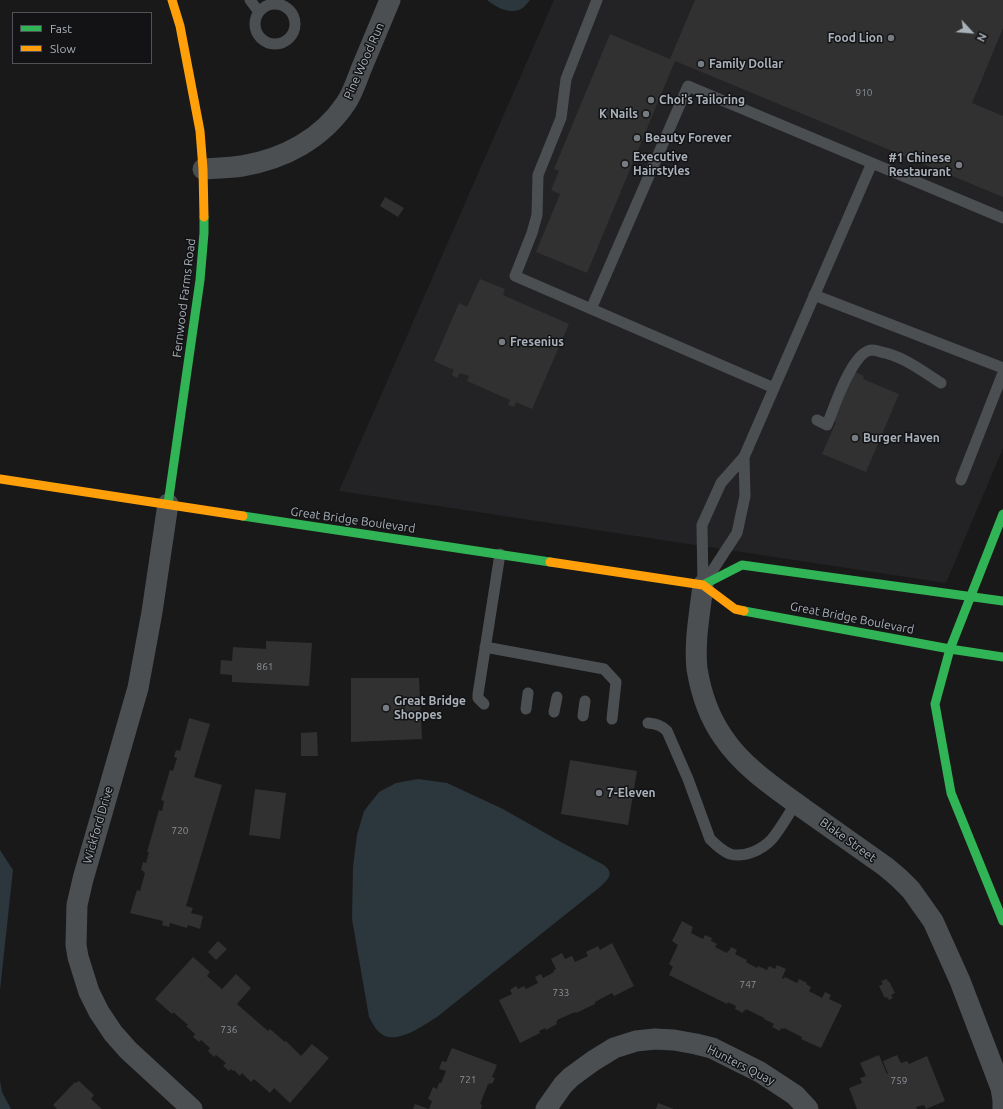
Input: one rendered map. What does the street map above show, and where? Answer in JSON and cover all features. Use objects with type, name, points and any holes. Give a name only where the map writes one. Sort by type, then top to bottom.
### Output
[{"type":"main road","name":"Fernwood Farms Road","points":[[168,504],[200,280],[204,233],[203,169],[200,131],[180,26],[172,0]]},
{"type":"main road","name":"Great Bridge Boulevard","points":[[0,479],[703,585],[735,608],[1003,657]]},
{"type":"main road","points":[[1003,514],[950,648],[935,704],[951,793],[1003,921]]},
{"type":"main road","points":[[703,585],[742,565],[970,596],[1003,602]]},
{"type":"street","name":"Pine Wood Run","points":[[203,169],[242,166],[267,160],[292,151],[312,138],[333,120],[346,102],[354,87],[390,0]]},
{"type":"street","name":"Wickford Drive","points":[[168,504],[152,612],[138,688],[82,879],[77,905],[76,945],[78,957],[89,992],[99,1012],[113,1033],[128,1050],[192,1109]]},
{"type":"street","name":"Blake Street","points":[[703,585],[697,642],[697,662],[701,689],[715,724],[723,738],[736,754],[769,784],[886,867],[911,890],[933,921],[960,981],[1001,1088],[1003,1109]]},
{"type":"street","name":"Hunters Quay","points":[[546,1109],[563,1085],[593,1061],[614,1048],[636,1041],[655,1039],[674,1040],[712,1048],[760,1072],[795,1095],[808,1109]]},
{"type":"lane","points":[[250,0],[259,12]]},
{"type":"lane","points":[[597,0],[566,79],[561,118],[538,175],[537,215],[532,234],[515,276],[774,388]]},
{"type":"lane","points":[[591,309],[688,86],[1003,218]]},
{"type":"lane","points":[[703,585],[702,525],[721,483],[744,457],[872,163]]},
{"type":"lane","points":[[814,295],[1003,368]]},
{"type":"lane","points":[[817,420],[827,425],[849,372],[861,355],[871,350],[889,353],[908,362],[941,383]]},
{"type":"lane","points":[[961,480],[1003,373]]},
{"type":"lane","points":[[703,585],[736,533],[745,496],[744,457]]},
{"type":"lane","points":[[484,704],[478,698],[478,694],[500,554]]},
{"type":"lane","points":[[486,647],[534,656],[560,666],[590,671],[604,669],[616,682],[612,719]]},
{"type":"lane","points":[[532,667],[534,656]]},
{"type":"lane","points":[[526,709],[528,693]]},
{"type":"lane","points":[[554,712],[556,697]]},
{"type":"lane","points":[[583,716],[585,702]]},
{"type":"lane","points":[[648,723],[658,724],[667,731],[688,778],[710,839],[722,850],[730,854],[739,855],[750,853],[762,847],[772,839],[796,803]]},
{"type":"shaded area","points":[[487,0],[530,0],[524,7],[516,11],[507,11],[499,8]]},
{"type":"shaded area","points":[[554,0],[1003,0],[1003,448],[946,583],[339,491]]},
{"type":"shaded area","points":[[418,779],[447,783],[503,809],[604,865],[610,874],[608,879],[600,887],[437,1017],[411,1032],[396,1037],[389,1037],[378,1031],[369,1017],[352,919],[353,867],[357,835],[364,811],[379,792],[396,783]]},
{"type":"shaded area","points":[[0,850],[13,870],[0,990]]},
{"type":"shaded area","points":[[0,1081],[2,1092],[11,1109],[0,1109]]},
{"type":"building","points":[[695,0],[1003,0],[1003,28],[972,103],[1003,116],[1003,197],[675,61],[587,273],[536,252],[560,194],[551,190],[559,171],[554,169],[610,34],[670,59]]},
{"type":"building","points":[[385,197],[404,208],[398,217],[380,206]]},
{"type":"building","name":"Fresenius","points":[[480,279],[505,289],[503,295],[569,324],[532,409],[516,402],[514,407],[508,405],[510,400],[467,381],[469,376],[460,373],[457,378],[452,375],[454,370],[434,361],[459,303],[467,307]]},
{"type":"building","name":"Burger Haven","points":[[853,371],[864,376],[863,379],[899,394],[866,472],[822,454],[836,422],[833,421]]},
{"type":"building","points":[[266,641],[312,643],[309,686],[232,682],[232,675],[220,674],[221,660],[232,661],[233,647],[266,649]]},
{"type":"building","name":"Great Bridge Shoppes","points":[[351,678],[419,678],[422,739],[351,742]]},
{"type":"building","points":[[189,718],[210,724],[194,777],[222,785],[186,906],[193,908],[191,913],[203,916],[200,929],[188,925],[187,928],[170,923],[169,927],[162,925],[163,921],[130,913],[137,890],[140,891],[145,873],[141,870],[143,862],[146,863],[149,852],[147,852],[159,810],[162,811],[164,801],[161,800],[170,770],[173,771],[177,758],[174,757],[176,750],[180,751]]},
{"type":"building","points":[[317,732],[318,756],[301,756],[301,733]]},
{"type":"building","name":"7-Eleven","points":[[570,760],[637,771],[628,825],[561,814]]},
{"type":"building","points":[[255,789],[286,793],[280,839],[249,835]]},
{"type":"building","points":[[682,921],[693,927],[691,933],[703,939],[705,935],[712,938],[711,941],[717,944],[715,947],[727,953],[731,947],[737,950],[735,954],[747,960],[746,962],[757,968],[758,966],[767,970],[769,966],[775,969],[777,965],[786,969],[782,978],[784,979],[785,977],[797,983],[799,979],[811,987],[809,991],[822,998],[825,992],[831,995],[829,999],[842,1005],[821,1048],[801,1039],[802,1037],[784,1028],[781,1028],[780,1031],[772,1027],[774,1024],[746,1009],[743,1013],[735,1009],[736,1006],[728,1002],[727,1004],[669,975],[673,967],[669,964],[678,945],[672,941]]},
{"type":"building","points":[[218,941],[227,949],[216,960],[208,952]]},
{"type":"building","points":[[612,943],[634,986],[614,996],[612,993],[595,1002],[595,1004],[557,1020],[557,1024],[546,1030],[545,1028],[539,1031],[540,1033],[520,1043],[499,1000],[512,994],[510,990],[516,986],[518,989],[524,986],[526,989],[538,983],[535,977],[541,974],[543,978],[554,972],[553,971],[556,969],[551,959],[562,953],[565,959],[572,956],[575,962],[588,956],[586,952],[598,946],[600,950]]},
{"type":"building","points":[[193,957],[210,972],[207,976],[222,989],[236,974],[251,988],[237,1004],[268,1031],[270,1029],[285,1042],[286,1041],[301,1056],[312,1044],[329,1058],[290,1103],[274,1088],[270,1093],[254,1079],[251,1082],[242,1073],[240,1076],[234,1070],[233,1071],[231,1069],[229,1071],[223,1066],[226,1063],[216,1055],[214,1057],[208,1051],[210,1048],[201,1040],[199,1042],[193,1037],[195,1034],[186,1026],[188,1025],[173,1012],[172,1014],[155,999]]},
{"type":"building","points":[[887,979],[895,993],[891,995],[893,998],[889,1000],[887,997],[885,998],[879,986],[883,984],[881,981]]},
{"type":"building","points":[[452,1048],[497,1065],[492,1077],[495,1078],[492,1084],[488,1084],[480,1104],[482,1105],[481,1109],[429,1109],[432,1101],[428,1099],[433,1087],[437,1089],[446,1071],[439,1069],[442,1061],[446,1062]]},
{"type":"building","points":[[879,1055],[887,1074],[883,1061],[897,1055],[901,1063],[907,1061],[909,1064],[927,1056],[945,1101],[926,1109],[924,1105],[916,1107],[917,1109],[857,1109],[849,1088],[862,1083],[860,1078],[866,1076],[860,1063]]},
{"type":"building","points":[[79,1081],[94,1095],[91,1099],[102,1109],[57,1109],[53,1105],[75,1082],[76,1083]]},
{"type":"building","points":[[658,1103],[674,1109],[656,1109]]},
{"type":"building","points":[[415,1104],[429,1109],[413,1109]]},
{"type":"traffic: fast","points":[[168,504],[200,280],[204,217]]},
{"type":"traffic: fast","points":[[1003,514],[950,649],[935,704],[951,793],[1003,921]]},
{"type":"traffic: fast","points":[[243,516],[550,562]]},
{"type":"traffic: fast","points":[[703,585],[742,565],[1003,601]]},
{"type":"traffic: fast","points":[[744,611],[950,649],[1003,657]]},
{"type":"traffic: slow","points":[[172,0],[180,26],[200,131],[203,169],[204,217]]},
{"type":"traffic: slow","points":[[0,479],[243,516]]},
{"type":"traffic: slow","points":[[550,562],[703,585],[735,609],[744,611]]},
{"type":"place","name":"Food Lion","points":[[891,38]]},
{"type":"place","name":"Family Dollar","points":[[701,64]]},
{"type":"place","name":"Choi's Tailoring","points":[[651,100]]},
{"type":"place","name":"K Nails","points":[[646,114]]},
{"type":"place","name":"Beauty Forever","points":[[637,138]]},
{"type":"place","name":"Executive Hairstyles","points":[[625,164]]},
{"type":"place","name":"#1 Chinese Restaurant","points":[[959,165]]},
{"type":"place","name":"Fresenius","points":[[502,342]]},
{"type":"place","name":"Burger Haven","points":[[855,438]]},
{"type":"place","name":"Great Bridge Shoppes","points":[[386,708]]},
{"type":"place","name":"7-Eleven","points":[[599,793]]}]
